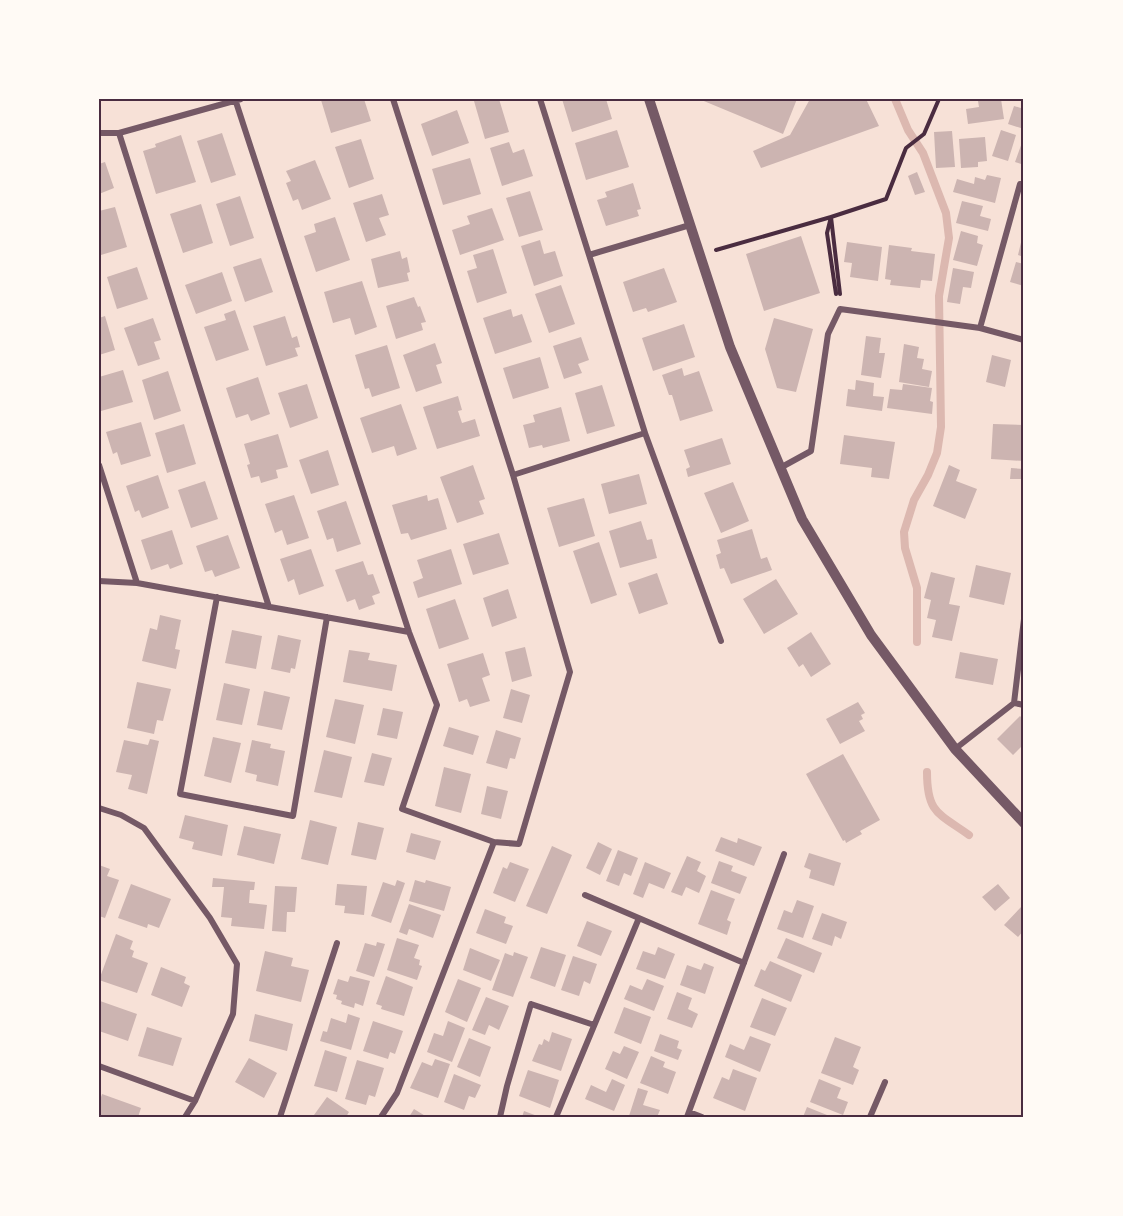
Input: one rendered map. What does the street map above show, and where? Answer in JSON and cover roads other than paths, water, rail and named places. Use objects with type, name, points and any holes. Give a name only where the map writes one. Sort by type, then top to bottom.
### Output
[{"type":"street","points":[[99,133],[119,133],[237,100],[410,632],[437,705],[402,809],[494,842],[519,844],[570,672],[513,475],[393,99]]},
{"type":"street","points":[[540,99],[645,433],[722,641]]},
{"type":"street","points":[[649,99],[730,347],[802,519],[871,635],[955,749],[1024,823]]},
{"type":"street","points":[[119,133],[269,607]]},
{"type":"street","points":[[980,328],[1020,183],[1024,185]]},
{"type":"street","points":[[590,255],[690,225]]},
{"type":"street","points":[[780,468],[811,451],[828,334],[840,309],[980,328],[1024,340]]},
{"type":"street","points":[[513,475],[645,433]]},
{"type":"street","points":[[99,465],[137,583]]},
{"type":"street","points":[[99,581],[137,583],[410,632]]},
{"type":"street","points":[[217,597],[180,794],[293,816],[327,617]]},
{"type":"street","points":[[955,749],[1014,703],[1024,619]]},
{"type":"street","points":[[1014,703],[1024,705]]},
{"type":"street","points":[[99,807],[121,815],[144,828],[210,918],[237,964],[233,1014],[195,1101],[185,1117]]},
{"type":"street","points":[[381,1117],[397,1093],[494,842]]},
{"type":"street","points":[[702,1117],[688,1114],[784,854]]},
{"type":"street","points":[[585,895],[744,963]]},
{"type":"street","points":[[556,1117],[639,918]]},
{"type":"street","points":[[282,1116],[337,943]]},
{"type":"street","points":[[501,1117],[507,1086],[531,1004],[594,1025]]},
{"type":"street","points":[[99,1066],[195,1101]]},
{"type":"street","points":[[870,1117],[885,1082]]},
{"type":"waterway","points":[[895,99],[908,130],[923,153],[946,213],[949,238],[939,296],[941,427],[937,453],[914,500],[904,532],[905,548],[917,588],[917,642]]},
{"type":"waterway","points":[[927,772],[929,796],[936,811],[969,835]]}]
